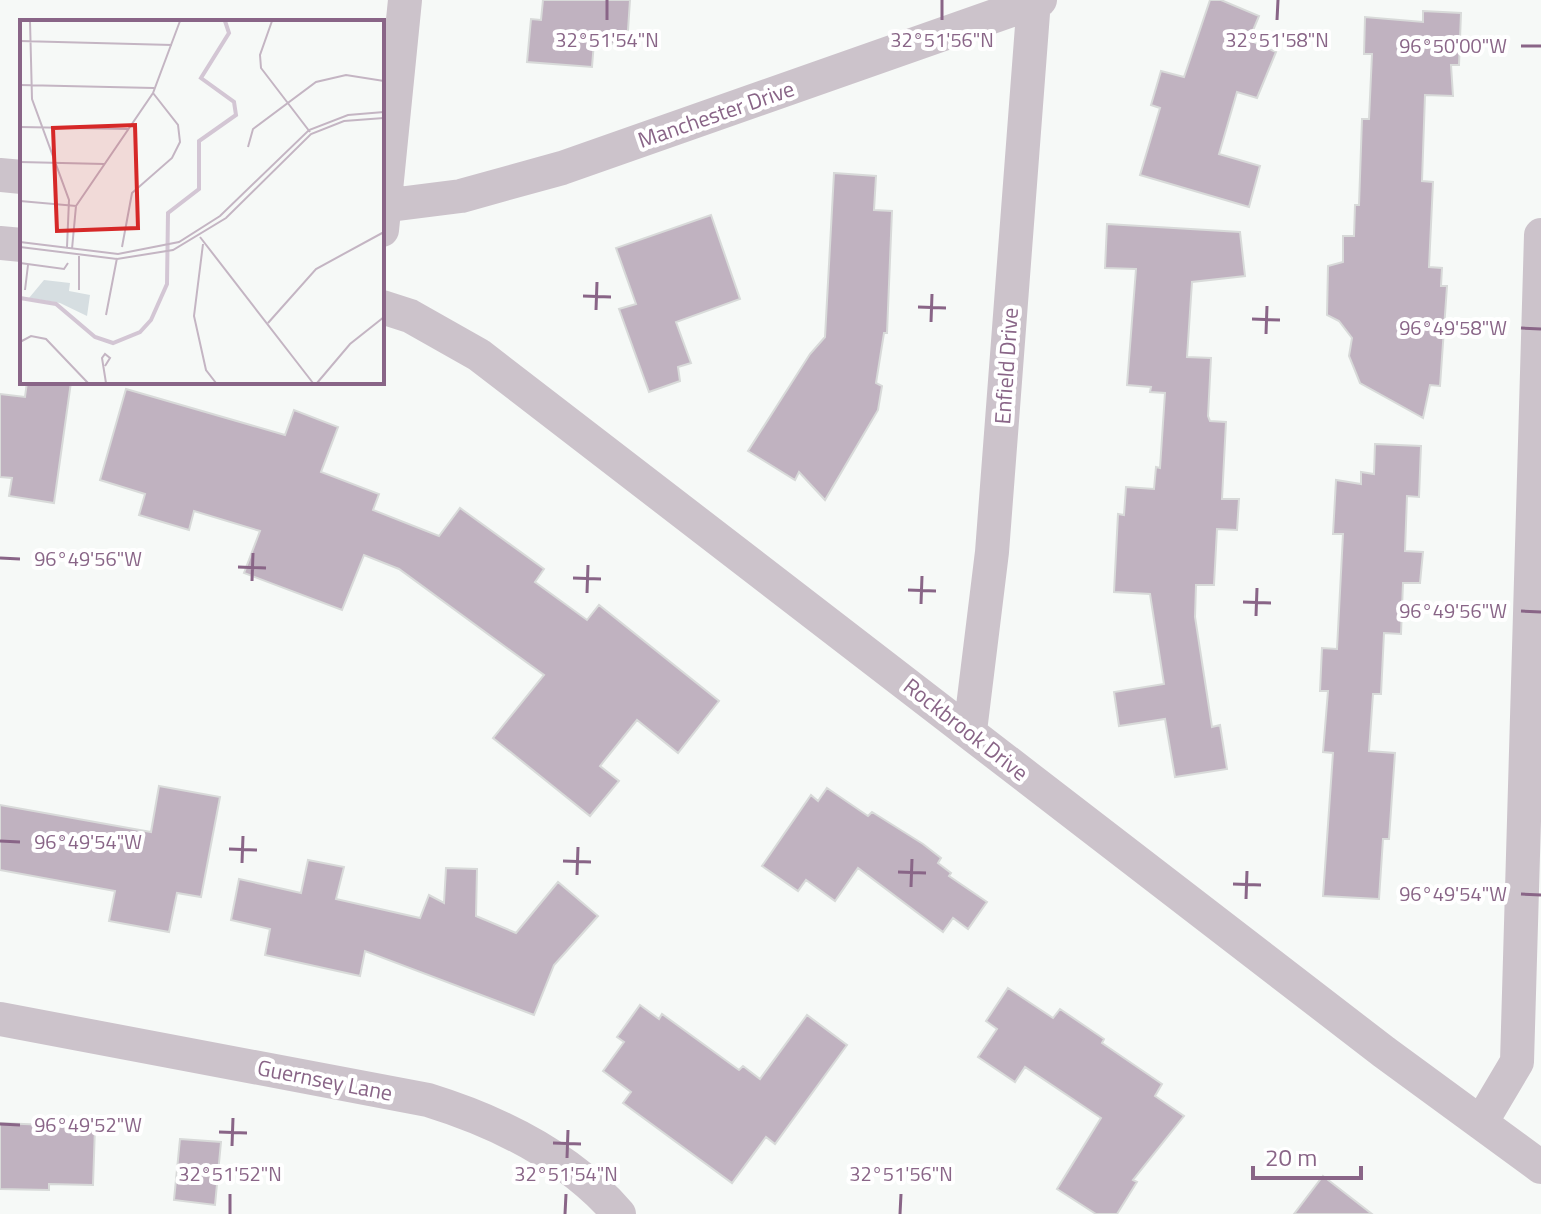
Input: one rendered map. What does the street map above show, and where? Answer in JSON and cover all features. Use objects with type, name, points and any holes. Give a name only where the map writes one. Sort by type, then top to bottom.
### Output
[{"type":"street","points":[[384,195],[405,0]]},
{"type":"street","name":"Manchester Drive","points":[[384,214],[562,168],[1036,1]]},
{"type":"street","name":"Enfield Drive","points":[[970,731],[992,552],[1036,1]]},
{"type":"street","points":[[0,175],[20,177]]},
{"type":"street","points":[[1482,1121],[1517,1062],[1541,235]]},
{"type":"street","points":[[0,243],[20,245]]},
{"type":"street","name":"Rockbrook Drive","points":[[384,308],[410,316],[479,355],[1384,1052],[1541,1167]]},
{"type":"street","name":"Guernsey Lane","points":[[0,1019],[428,1100],[455,1108],[513,1133],[561,1160],[619,1214]]},
{"type":"building","points":[[543,0],[630,0],[627,45],[594,42],[592,67],[527,62],[531,19],[541,20]]},
{"type":"building","points":[[1210,0],[1221,0],[1259,16],[1249,40],[1276,52],[1257,98],[1237,92],[1219,154],[1260,166],[1249,207],[1140,175],[1160,108],[1151,105],[1161,71],[1184,77]]},
{"type":"building","points":[[1423,11],[1461,13],[1459,65],[1451,65],[1453,96],[1425,95],[1422,181],[1433,182],[1429,267],[1442,268],[1441,286],[1447,286],[1440,386],[1430,385],[1423,418],[1360,383],[1349,356],[1352,338],[1339,321],[1327,315],[1328,266],[1343,262],[1343,236],[1354,236],[1355,205],[1359,205],[1362,119],[1369,119],[1372,54],[1364,54],[1365,17],[1423,22]]},
{"type":"building","points":[[834,173],[876,176],[874,210],[892,211],[887,333],[884,333],[876,383],[882,386],[878,410],[825,500],[799,472],[795,480],[748,451],[810,354],[825,337]]},
{"type":"building","points":[[711,215],[740,299],[676,322],[691,363],[678,367],[680,381],[649,392],[619,309],[636,304],[616,248]]},
{"type":"building","points":[[1107,224],[1240,232],[1245,276],[1192,282],[1187,357],[1211,358],[1208,416],[1210,421],[1226,422],[1222,499],[1239,499],[1237,530],[1217,529],[1214,585],[1196,585],[1195,617],[1212,727],[1220,725],[1227,769],[1175,777],[1165,719],[1119,726],[1114,692],[1164,684],[1150,594],[1114,592],[1118,514],[1124,515],[1126,487],[1154,489],[1156,467],[1160,468],[1165,393],[1150,392],[1151,387],[1127,385],[1136,269],[1105,268]]},
{"type":"building","points":[[27,384],[71,384],[54,503],[9,496],[12,478],[0,477],[0,394],[25,397]]},
{"type":"building","points":[[126,389],[285,435],[294,410],[338,427],[321,472],[379,494],[373,510],[439,536],[460,508],[544,569],[535,582],[587,620],[599,605],[719,701],[678,753],[637,720],[600,766],[619,781],[590,816],[493,738],[544,675],[399,569],[364,555],[342,610],[244,573],[260,531],[194,511],[189,530],[139,515],[145,494],[100,480]]},
{"type":"building","points":[[1375,444],[1421,446],[1419,497],[1407,496],[1405,551],[1423,552],[1420,583],[1403,583],[1401,634],[1384,633],[1381,694],[1373,694],[1369,751],[1395,753],[1389,839],[1383,839],[1379,899],[1323,896],[1333,753],[1323,752],[1328,691],[1320,691],[1322,648],[1337,649],[1343,534],[1333,534],[1336,480],[1361,484],[1361,472],[1374,474]]},
{"type":"building","points":[[159,786],[220,797],[201,897],[177,893],[169,932],[109,921],[115,891],[0,870],[0,805],[151,832]]},
{"type":"building","points":[[827,788],[868,816],[872,812],[923,844],[941,858],[938,863],[951,873],[949,876],[987,902],[968,929],[953,918],[943,932],[858,868],[835,901],[806,880],[798,891],[762,866],[811,795],[818,801]]},
{"type":"building","points":[[308,860],[344,867],[336,899],[420,918],[429,895],[444,903],[446,868],[477,869],[476,916],[516,933],[558,882],[598,916],[554,965],[534,1015],[365,951],[360,976],[265,955],[270,929],[231,920],[239,879],[301,893]]},
{"type":"building","points":[[1008,988],[1053,1018],[1060,1009],[1104,1039],[1102,1043],[1162,1084],[1155,1096],[1184,1116],[1133,1180],[1137,1182],[1117,1214],[1096,1214],[1057,1189],[1101,1118],[1025,1067],[1015,1082],[978,1057],[997,1029],[986,1021]]},
{"type":"building","points":[[640,1005],[659,1019],[662,1014],[739,1070],[743,1066],[760,1079],[807,1015],[847,1045],[775,1144],[766,1137],[732,1183],[623,1103],[631,1092],[603,1071],[624,1042],[617,1037]]},
{"type":"building","points":[[0,1123],[95,1127],[93,1185],[49,1184],[49,1190],[0,1189]]},
{"type":"building","points":[[180,1139],[221,1142],[215,1205],[174,1200]]},
{"type":"building","points":[[1323,1176],[1372,1214],[1294,1214]]}]
